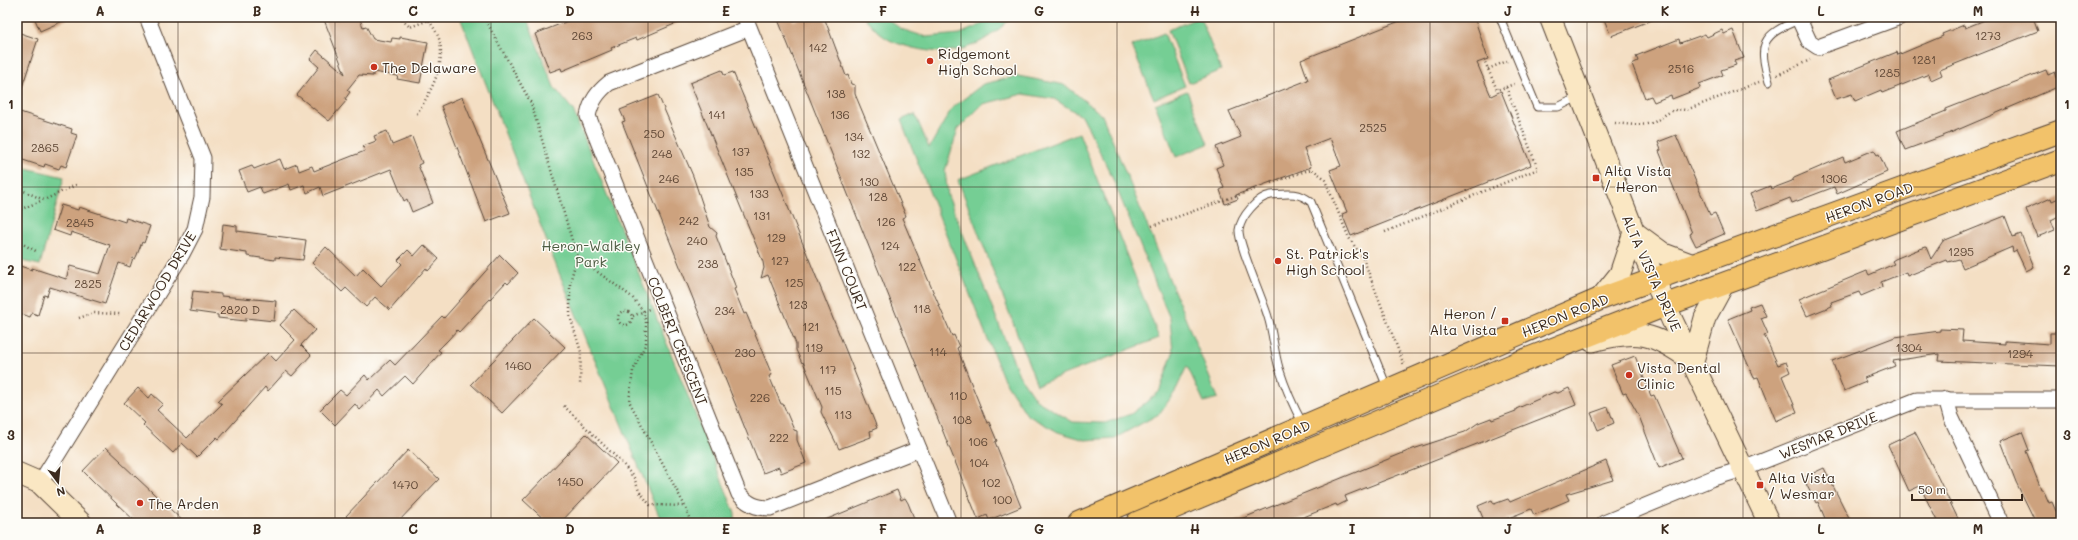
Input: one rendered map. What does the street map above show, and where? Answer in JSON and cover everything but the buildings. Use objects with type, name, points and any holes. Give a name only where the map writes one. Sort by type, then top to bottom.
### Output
[{"type":"main road","name":"HERON ROAD","points":[[1079,523],[1600,299],[2061,131]]},
{"type":"main road","name":"HERON ROAD","points":[[1137,523],[1520,362],[1666,305],[2061,160]]},
{"type":"street","name":"CEDARWOOD DRIVE","points":[[40,483],[182,254],[195,229],[202,197],[203,158],[147,17]]},
{"type":"street","name":"ALTA VISTA DRIVE","points":[[1550,17],[1634,232],[1666,305],[1769,523]]},
{"type":"street","points":[[1798,18],[1809,41],[1822,46],[1900,17]]},
{"type":"street","name":"COLBERT CRESCENT","points":[[747,22],[609,83],[600,91],[590,105],[588,116],[739,494],[748,503],[761,508],[770,508],[919,449]]},
{"type":"street","name":"FINN COURT","points":[[747,22],[949,523]]},
{"type":"street","points":[[1600,299],[1620,274],[1634,232],[1664,254],[1693,265]]},
{"type":"street","points":[[1520,362],[1612,336],[1631,334],[1650,335],[1669,344],[1693,361],[1705,318],[1723,285]]},
{"type":"street","points":[[1946,399],[1951,417],[2001,523]]},
{"type":"street","name":"WESMAR DRIVE","points":[[1604,523],[1713,478],[1743,469],[1917,400],[2061,400]]},
{"type":"street","points":[[17,473],[40,483],[81,523]]},
{"type":"lane","points":[[1508,17],[1501,20],[1537,107],[1558,107],[1580,96]]},
{"type":"lane","points":[[1768,80],[1762,55],[1766,39],[1782,27],[1798,18]]},
{"type":"lane","points":[[1304,426],[1283,380],[1268,317],[1244,251],[1239,230],[1247,212],[1266,196],[1295,193],[1304,195],[1311,202],[1388,389]]},
{"type":"path","points":[[399,17],[410,27],[429,20],[440,42],[440,62],[426,100],[416,115]]},
{"type":"path","points":[[484,17],[531,103],[576,257],[570,283],[570,316],[581,352],[580,385]]},
{"type":"path","points":[[1615,123],[1646,124],[1658,120],[1662,115],[1678,109],[1686,110],[1768,80],[1810,60],[1822,46]]},
{"type":"path","points":[[1488,69],[1516,57]]},
{"type":"path","points":[[1485,62],[1497,90],[1514,84]]},
{"type":"path","points":[[1385,232],[1538,169],[1506,87]]},
{"type":"path","points":[[1152,226],[1312,169],[1324,178],[1349,238],[1363,258],[1405,367]]},
{"type":"path","points":[[17,211],[78,184]]},
{"type":"path","points":[[1263,186],[1266,196]]},
{"type":"path","points":[[17,188],[44,200]]},
{"type":"path","points":[[17,241],[36,251]]},
{"type":"path","points":[[576,257],[632,297],[643,311],[646,322],[646,343],[633,372],[629,401],[685,506],[691,523]]},
{"type":"path","points":[[633,316],[627,310],[623,310],[618,316],[618,320],[624,325],[628,325],[631,323],[633,316],[663,304]]},
{"type":"path","points":[[79,318],[94,313],[120,314]]},
{"type":"path","points":[[564,406],[623,464],[634,478],[639,491],[650,505],[685,506]]},
{"type":"green space","name":"Heron-Walkley Park","points":[[460,17],[526,17],[554,87],[573,110],[735,513],[735,523],[662,523],[557,268]]},
{"type":"green space","points":[[864,17],[885,17],[901,29],[926,37],[960,34],[989,21],[992,17],[1012,17],[990,36],[979,43],[967,48],[942,52],[913,48],[892,41],[879,33]]},
{"type":"green space","points":[[1200,17],[1221,70],[1189,83],[1168,30]]},
{"type":"green space","points":[[1164,33],[1185,86],[1154,99],[1132,46]]},
{"type":"green space","points":[[1018,76],[1065,85],[1102,115],[1218,398],[1204,402],[1187,366],[1175,392],[1159,414],[1115,438],[1085,440],[1058,432],[1027,415],[1003,378],[901,120],[915,114],[929,148],[952,108],[983,84]],"holes":[[[1023,94],[1054,99],[1083,117],[1112,177],[1170,319],[1173,353],[1159,392],[1131,414],[1105,423],[1073,422],[1036,400],[1019,375],[948,196],[945,171],[958,129],[983,104]]]},
{"type":"green space","points":[[1187,91],[1208,144],[1176,157],[1155,104]]},
{"type":"green space","points":[[1079,133],[1159,338],[1037,385],[958,180]]},
{"type":"green space","points":[[17,166],[64,177],[40,265],[17,260]]},
{"type":"place","name":"Ridgemont High School","points":[[930,61]]},
{"type":"place","name":"The Delaware","points":[[374,67]]},
{"type":"place","name":"Alta Vista / Heron","points":[[1596,178]]},
{"type":"place","name":"St. Patrick's High School","points":[[1278,261]]},
{"type":"place","name":"Heron / Alta Vista","points":[[1505,321]]},
{"type":"place","name":"Vista Dental Clinic","points":[[1629,375]]},
{"type":"place","name":"Alta Vista / Wesmar","points":[[1760,485]]},
{"type":"place","name":"The Arden","points":[[140,503]]}]
